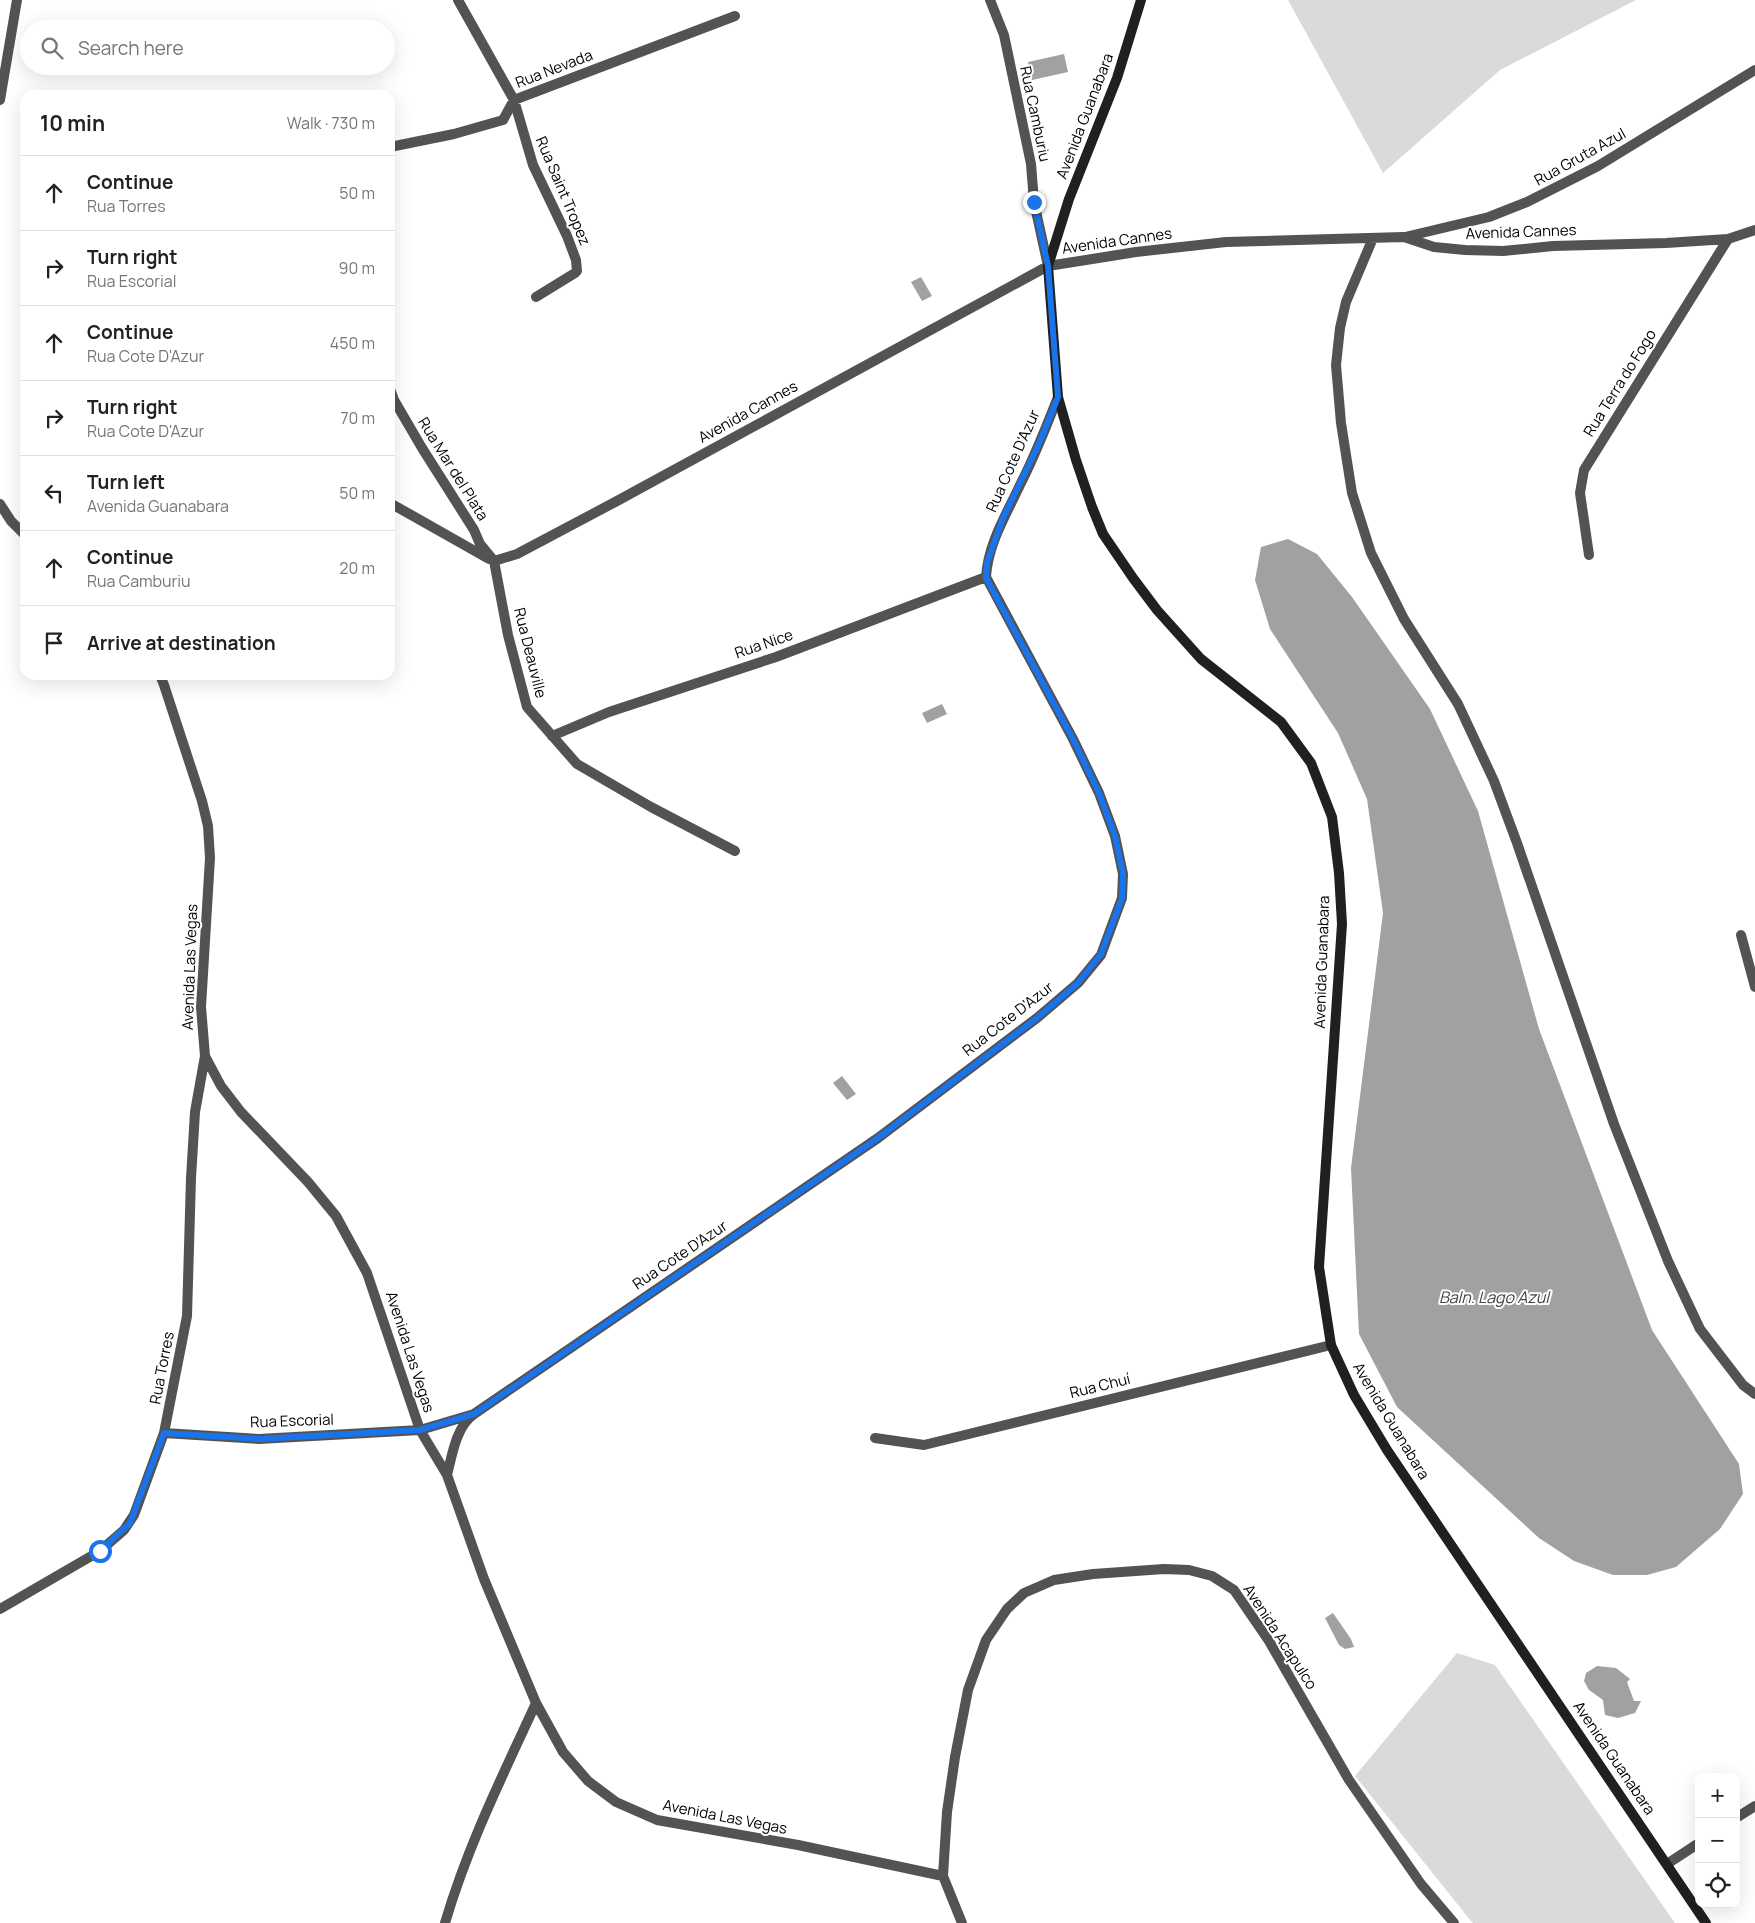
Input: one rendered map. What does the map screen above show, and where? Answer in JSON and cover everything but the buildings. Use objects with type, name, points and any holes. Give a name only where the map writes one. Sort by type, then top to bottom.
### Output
[{"type":"street","points":[[0,100],[18,0]]},
{"type":"street","name":"Rua Saint Tropez","points":[[458,0],[514,100],[532,165],[567,236],[577,267],[575,273],[536,297]]},
{"type":"street","name":"Rua Camburiu","points":[[990,0],[1004,35],[1031,164],[1034,202],[1048,266]]},
{"type":"street","name":"Avenida Guanabara","points":[[1141,0],[1117,78],[1069,200],[1048,266],[1058,397],[1086,489],[1108,542],[1157,610],[1201,659],[1281,722],[1311,763],[1332,817],[1339,873],[1342,924],[1320,1267],[1330,1346],[1354,1395],[1387,1450],[1706,1923]]},
{"type":"street","name":"Rua Nevada","points":[[395,146],[454,134],[503,120],[514,100],[735,16]]},
{"type":"street","name":"Rua Gruta Azul","points":[[1404,237],[1489,217],[1528,202],[1598,166],[1755,70]]},
{"type":"street","name":"Avenida Cannes","points":[[494,562],[517,554],[617,501],[1048,266],[1136,252],[1226,242],[1404,237],[1434,246],[1465,250],[1494,250],[1728,239],[1755,230]]},
{"type":"street","points":[[1373,238],[1346,302],[1340,328],[1336,365],[1341,423],[1352,493],[1371,553],[1404,619],[1458,704],[1494,781],[1517,842],[1614,1124],[1668,1260],[1700,1330],[1743,1385],[1755,1394]]},
{"type":"street","name":"Rua Terra do Fogo","points":[[1589,555],[1580,493],[1584,470],[1728,239]]},
{"type":"street","name":"Rua Cote D'Azur","points":[[420,1430],[474,1414],[878,1138],[1037,1018],[1078,983],[1101,954],[1122,898],[1123,874],[1115,836],[1099,793],[1073,739],[986,578],[987,563],[1003,518],[1035,454],[1058,397]]},
{"type":"street","name":"Rua Mar del Plata","points":[[395,402],[474,530],[480,544],[494,562]]},
{"type":"street","points":[[0,504],[11,521],[20,530]]},
{"type":"street","points":[[395,506],[494,562]]},
{"type":"street","name":"Rua Deauville","points":[[494,562],[508,635],[527,707],[577,764],[651,807],[735,850]]},
{"type":"street","name":"Rua Nice","points":[[552,736],[609,712],[776,657],[986,578]]},
{"type":"street","name":"Avenida Las Vegas","points":[[162,680],[202,801],[208,826],[210,858],[201,1007],[204,1056],[221,1086],[241,1112],[308,1182],[340,1224],[367,1272],[420,1430],[447,1475],[484,1579],[536,1703],[564,1752],[588,1781],[616,1802],[657,1820],[798,1845],[943,1876]]},
{"type":"street","points":[[1741,935],[1755,987]]},
{"type":"street","name":"Rua Torres","points":[[0,1609],[100,1551],[124,1530],[134,1515],[164,1433],[187,1316],[192,1169],[196,1112],[204,1056]]},
{"type":"street","name":"Rua Chuí","points":[[875,1438],[924,1445],[1330,1346]]},
{"type":"street","points":[[447,1475],[454,1448],[466,1420],[474,1414]]},
{"type":"street","name":"Rua Escorial","points":[[164,1433],[259,1439],[420,1430]]},
{"type":"street","name":"Avenida Acapulco","points":[[962,1923],[943,1876],[947,1812],[954,1757],[968,1690],[986,1640],[1007,1609],[1024,1593],[1054,1580],[1093,1574],[1164,1569],[1189,1570],[1212,1576],[1234,1590],[1269,1641],[1349,1780],[1421,1884],[1454,1923]]},
{"type":"street","points":[[445,1923],[458,1879],[480,1824],[536,1703]]},
{"type":"street","points":[[1740,1815],[1755,1806]]},
{"type":"street","points":[[1667,1864],[1695,1846]]},
{"type":"shaded area","points":[[1288,0],[1636,0],[1500,70],[1383,173]]},
{"type":"shaded area","points":[[1457,1653],[1495,1665],[1675,1923],[1473,1923],[1471,1921],[1355,1776]]},
{"type":"water","points":[[1064,54],[1068,72],[1032,80],[1028,62]]},
{"type":"water","points":[[921,277],[932,296],[922,301],[911,282]]},
{"type":"water","name":"Baln. Lago Azul","points":[[1288,539],[1317,554],[1352,597],[1430,709],[1478,811],[1539,1029],[1652,1330],[1739,1464],[1743,1494],[1720,1529],[1676,1567],[1647,1575],[1613,1575],[1574,1561],[1539,1538],[1397,1407],[1359,1334],[1351,1168],[1383,913],[1367,799],[1338,733],[1270,629],[1255,580],[1261,547]]},
{"type":"water","points":[[942,704],[947,714],[927,723],[922,713]]},
{"type":"water","points":[[842,1076],[856,1094],[847,1100],[833,1083]]},
{"type":"water","points":[[1333,1613],[1351,1639],[1354,1647],[1345,1649],[1339,1645],[1325,1618]]},
{"type":"water","points":[[1597,1666],[1616,1668],[1630,1679],[1627,1682],[1634,1701],[1641,1701],[1635,1713],[1618,1718],[1605,1715],[1603,1700],[1589,1690],[1584,1681],[1586,1673]]},
{"type":"route","points":[[100,1551],[130,1523],[164,1433],[259,1439],[420,1430],[474,1414],[878,1138],[1037,1018],[1078,983],[1101,954],[1122,898],[1123,874],[1115,836],[1099,793],[1073,739],[986,578],[987,563],[1003,518],[1038,446],[1058,397],[1048,266],[1034,202]]}]
